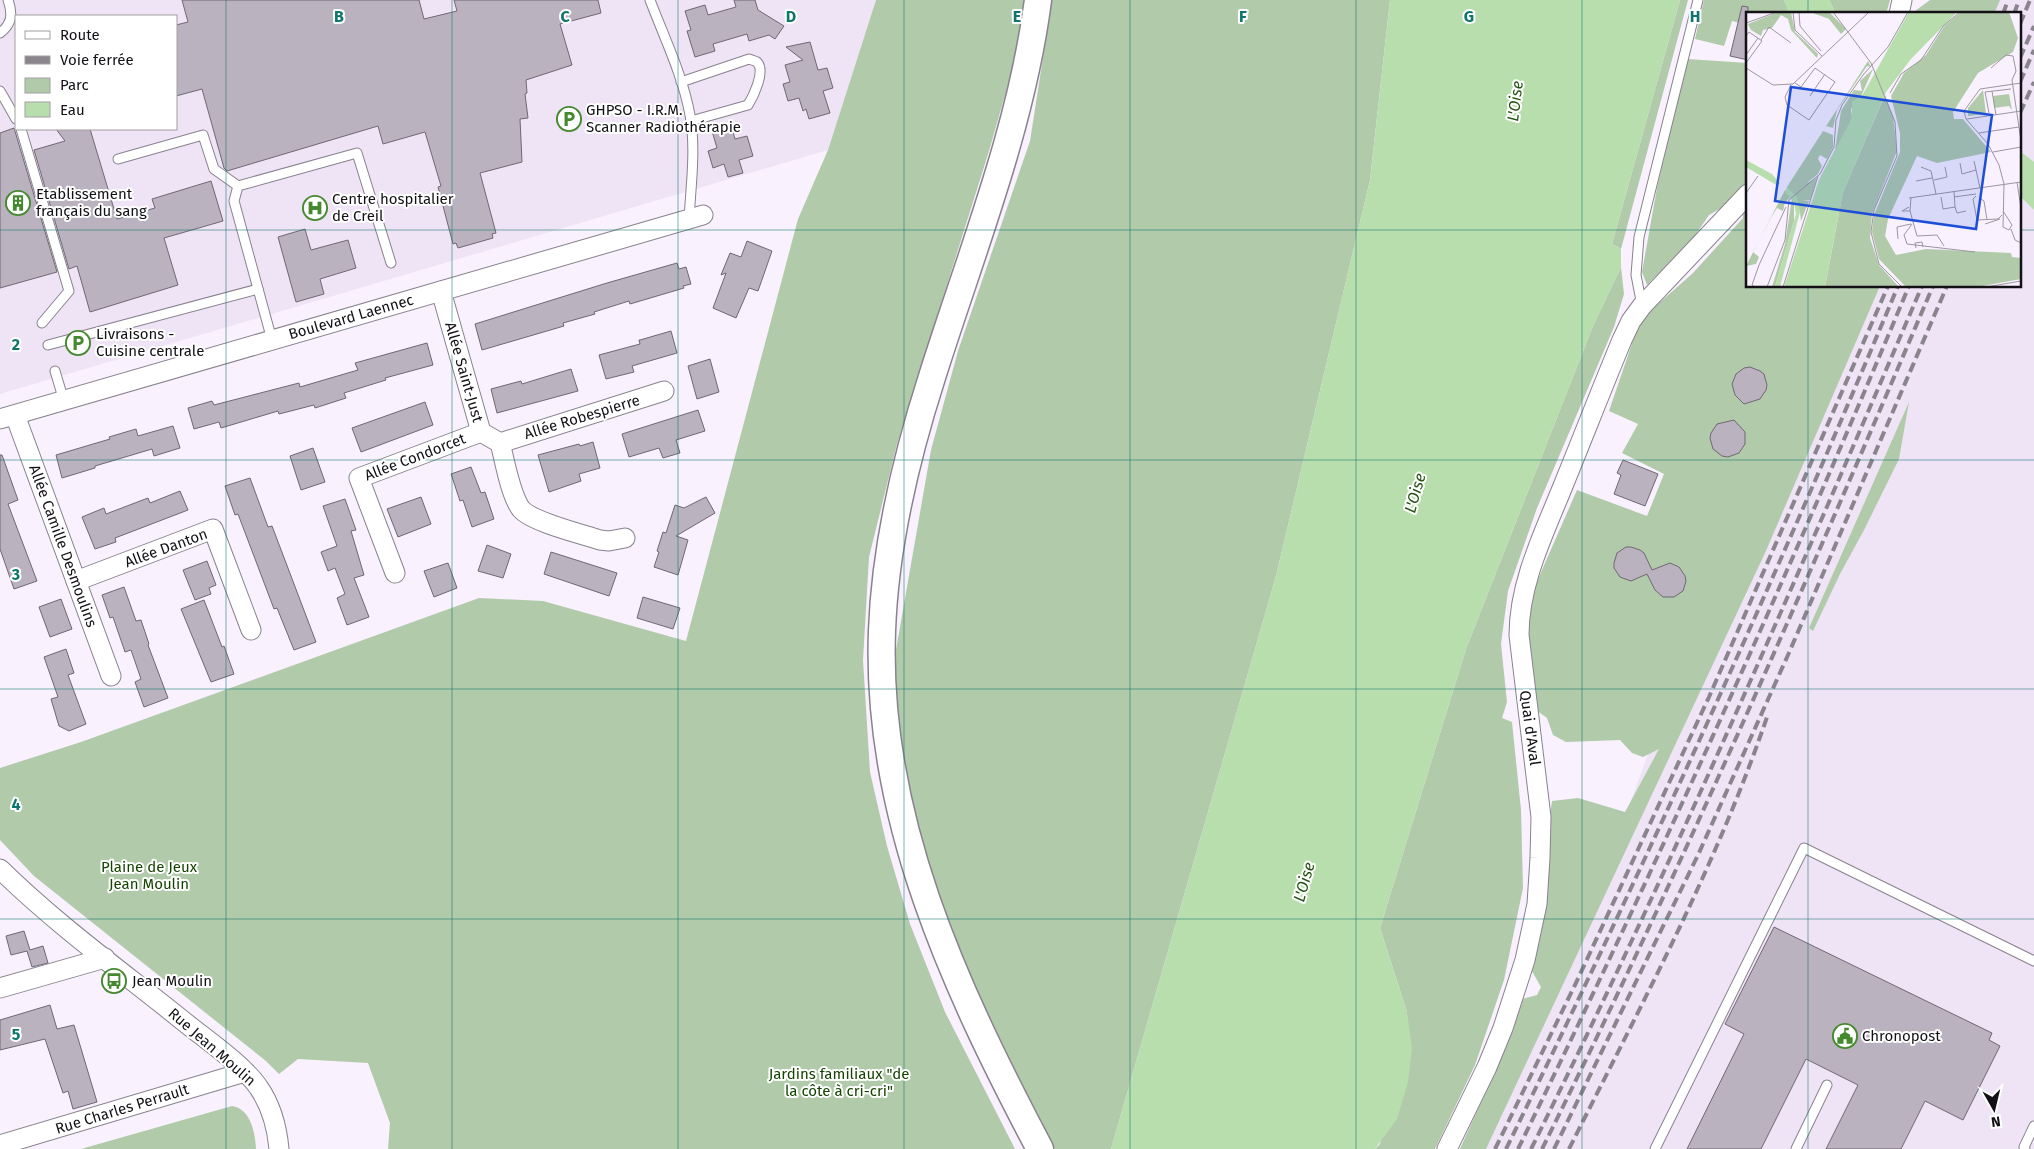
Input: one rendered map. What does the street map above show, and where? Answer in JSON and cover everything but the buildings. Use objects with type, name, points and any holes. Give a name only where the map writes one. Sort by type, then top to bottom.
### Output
[{"type":"main road","points":[[1038,0],[1026,70],[1007,145],[933,373],[911,449],[891,546],[882,633],[882,675],[886,725],[895,789],[909,847],[925,897],[946,953],[985,1040],[1040,1149]]},
{"type":"street","name":"Quai d'Aval","points":[[1447,1149],[1487,1067],[1503,1028],[1525,960],[1539,888],[1541,817],[1519,647],[1519,615],[1522,601],[1547,525],[1622,340],[1640,309],[1746,196]]},
{"type":"street","name":"Boulevard Laennec","points":[[7,417],[696,217]]},
{"type":"street","name":"Allée Saint-Just","points":[[441,291],[481,432],[500,443]]},
{"type":"street","name":"Allée Robespierre","points":[[500,443],[664,392]]},
{"type":"street","name":"Allée Camille Desmoulins","points":[[7,417],[76,581],[112,676]]},
{"type":"street","name":"Allée Condorcet","points":[[395,573],[358,478],[481,432]]},
{"type":"street","points":[[500,443],[514,495],[527,514],[600,540],[609,541],[625,538]]},
{"type":"street","name":"Allée Danton","points":[[76,581],[213,530],[251,630]]},
{"type":"street","name":"Rue Jean Moulin","points":[[0,869],[50,914],[245,1072],[258,1086],[268,1103],[276,1126],[279,1149]]},
{"type":"street","points":[[0,988],[105,958]]},
{"type":"street","name":"Rue Charles Perrault","points":[[0,1145],[245,1072]]},
{"type":"lane","points":[[0,34],[8,26],[12,18],[8,0]]},
{"type":"lane","points":[[650,0],[681,82],[691,121],[696,217]]},
{"type":"lane","points":[[1640,309],[1636,275],[1639,237],[1698,0]]},
{"type":"lane","points":[[681,82],[749,59],[757,62],[760,70],[755,93],[748,105],[691,121]]},
{"type":"lane","points":[[0,91],[15,117]]},
{"type":"lane","points":[[21,130],[68,291],[42,323]]},
{"type":"lane","points":[[118,159],[203,135],[214,169],[238,186]]},
{"type":"lane","points":[[238,186],[357,153],[391,263]]},
{"type":"lane","points":[[238,186],[234,201],[272,340]]},
{"type":"lane","points":[[48,345],[258,289]]},
{"type":"lane","points":[[55,371],[64,400]]},
{"type":"lane","points":[[1655,1149],[1804,848],[2034,961]]},
{"type":"lane","points":[[1796,1149],[1827,1085]]},
{"type":"lane","points":[[2024,1149],[2034,1126]]},
{"type":"shaded area","name":"Centre hospitalier de Creil","points":[[0,0],[876,0],[828,150],[0,394]]},
{"type":"shaded area","points":[[1971,0],[2034,0],[2034,1149],[1460,1149],[1587,896],[1630,803],[1653,741],[1848,288],[2022,288],[2022,12],[1966,12]]},
{"type":"green space","points":[[876,0],[1025,0],[1017,53],[989,151],[897,444],[869,557],[863,660],[870,772],[887,846],[910,924],[945,1012],[1015,1149],[388,1149],[390,1123],[368,1063],[298,1059],[279,1074],[266,1061],[34,876],[0,840],[0,768],[81,742],[479,598],[543,601],[686,641],[798,219],[828,150]]},
{"type":"green space","points":[[1052,0],[1390,0],[1370,180],[1276,576],[1111,1149],[1055,1149],[979,1002],[939,912],[910,811],[902,761],[893,667],[931,450],[958,351],[1030,141]]},
{"type":"green space","points":[[1680,0],[1688,0],[1621,249],[1612,244]]},
{"type":"green space","points":[[1704,0],[1784,0],[1789,12],[1746,12],[1746,24],[1732,21],[1724,46],[1695,39]]},
{"type":"green space","points":[[1829,0],[1890,0],[1887,12],[1835,12]]},
{"type":"green space","points":[[1930,0],[2000,0],[1995,12],[1914,12]]},
{"type":"green space","points":[[1687,59],[1746,63],[1746,288],[1879,288],[1765,553],[1486,1149],[1460,1149],[1495,1071],[1522,999],[1537,995],[1541,987],[1529,966],[1552,801],[1578,798],[1625,812],[1659,749],[1643,757],[1632,753],[1620,740],[1566,742],[1553,735],[1547,718],[1536,710],[1525,663],[1529,617],[1535,586],[1577,490],[1647,516],[1664,474],[1622,453],[1638,424],[1609,411],[1640,320],[1693,273],[1743,218],[1742,209],[1730,203],[1709,215],[1694,237],[1647,285],[1642,272],[1657,188]]},
{"type":"green space","points":[[1621,267],[1624,294],[1614,327],[1537,508],[1508,591],[1501,644],[1507,702],[1502,718],[1512,722],[1521,810],[1523,888],[1504,980],[1475,1065],[1435,1149],[1375,1149],[1380,1144],[1407,1012],[1380,928],[1466,649],[1593,326]]},
{"type":"green space","points":[[1909,402],[1899,459],[1813,631],[1809,628]]},
{"type":"green space","points":[[232,1106],[244,1112],[248,1117],[255,1136],[256,1149],[81,1149]]},
{"type":"water","name":"L'Oise","points":[[1390,0],[1680,0],[1612,244],[1621,249],[1621,267],[1593,326],[1466,649],[1380,928],[1407,1012],[1412,1048],[1408,1082],[1397,1119],[1375,1149],[1111,1149],[1276,576],[1370,180]]},
{"type":"water","points":[[1784,0],[1829,0],[1835,12],[1788,12]]},
{"type":"water","points":[[2022,153],[2034,162],[2034,210],[2022,198]]},
{"type":"railway","points":[[2004,12],[2008,0]]},
{"type":"railway","points":[[2015,12],[2019,0]]},
{"type":"railway","points":[[2022,19],[2030,0]]},
{"type":"railway","points":[[2022,53],[2034,26]]},
{"type":"railway","points":[[2022,77],[2034,50]]},
{"type":"railway","points":[[2022,109],[2034,82]]},
{"type":"railway","points":[[1495,1149],[1575,985],[1709,697],[1887,288]]},
{"type":"railway","points":[[1506,1149],[1659,828],[1805,504],[1897,288]]},
{"type":"railway","points":[[1518,1149],[1621,935],[1720,720],[1816,504],[1908,288]]},
{"type":"railway","points":[[1531,1149],[1634,936],[1733,720],[1921,288]]},
{"type":"railway","points":[[1542,1149],[1645,936],[1744,720],[1932,288]]},
{"type":"railway","points":[[1554,1149],[1698,855],[1788,655],[1946,288]]},
{"type":"railway","points":[[1569,1149],[1701,882],[1725,828],[1767,717]]},
{"type":"place","name":"GHPSO - I.R.M. Scanner Radiothérapie","points":[[569,119]]},
{"type":"place","name":"Etablissement français du sang","points":[[18,203]]},
{"type":"place","name":"Centre hospitalier de Creil","points":[[315,208]]},
{"type":"place","name":"Livraisons - Cuisine centrale","points":[[78,343]]},
{"type":"place","name":"Jean Moulin","points":[[114,981]]},
{"type":"place","name":"Chronopost","points":[[1845,1036]]},
{"type":"park label","name":"Plaine de Jeux Jean Moulin","points":[[149,876]]},
{"type":"park label","name":"Jardins familiaux \"de la côte à cri-cri\"","points":[[839,1082]]}]
